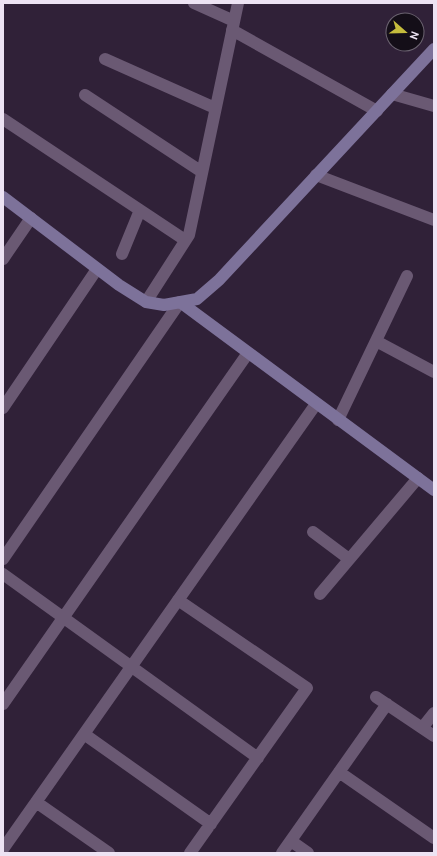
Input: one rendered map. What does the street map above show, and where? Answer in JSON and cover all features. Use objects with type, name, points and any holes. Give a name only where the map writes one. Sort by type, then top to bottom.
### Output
[{"type":"street","points":[[194,3],[376,110]]},
{"type":"street","points":[[146,302],[189,235],[238,3]]},
{"type":"street","points":[[3,197],[97,269],[146,302],[164,305],[197,299],[218,280],[434,49]]},
{"type":"street","points":[[105,59],[215,108]]},
{"type":"street","points":[[392,94],[434,106]]},
{"type":"street","points":[[85,95],[202,172]]},
{"type":"street","points":[[3,119],[185,240]]},
{"type":"street","points":[[316,175],[434,220]]},
{"type":"street","points":[[122,254],[140,210]]},
{"type":"street","points":[[3,259],[31,218]]},
{"type":"street","points":[[3,408],[97,269]]},
{"type":"street","points":[[338,420],[407,276]]},
{"type":"street","points":[[180,302],[434,490]]},
{"type":"street","points":[[3,559],[180,302]]},
{"type":"street","points":[[376,341],[434,372]]},
{"type":"street","points":[[3,704],[248,353]]},
{"type":"street","points":[[3,849],[316,404]]},
{"type":"street","points":[[320,594],[418,478]]},
{"type":"street","points":[[313,532],[350,559]]},
{"type":"street","points":[[3,574],[258,758]]},
{"type":"street","points":[[178,600],[307,688],[190,853]]},
{"type":"street","points":[[376,696],[434,736]]},
{"type":"street","points":[[282,853],[386,704]]},
{"type":"street","points":[[422,728],[434,713]]},
{"type":"street","points":[[84,734],[211,824]]},
{"type":"street","points":[[339,772],[434,838]]},
{"type":"street","points":[[36,802],[109,853]]},
{"type":"street","points":[[291,841],[308,853]]}]
